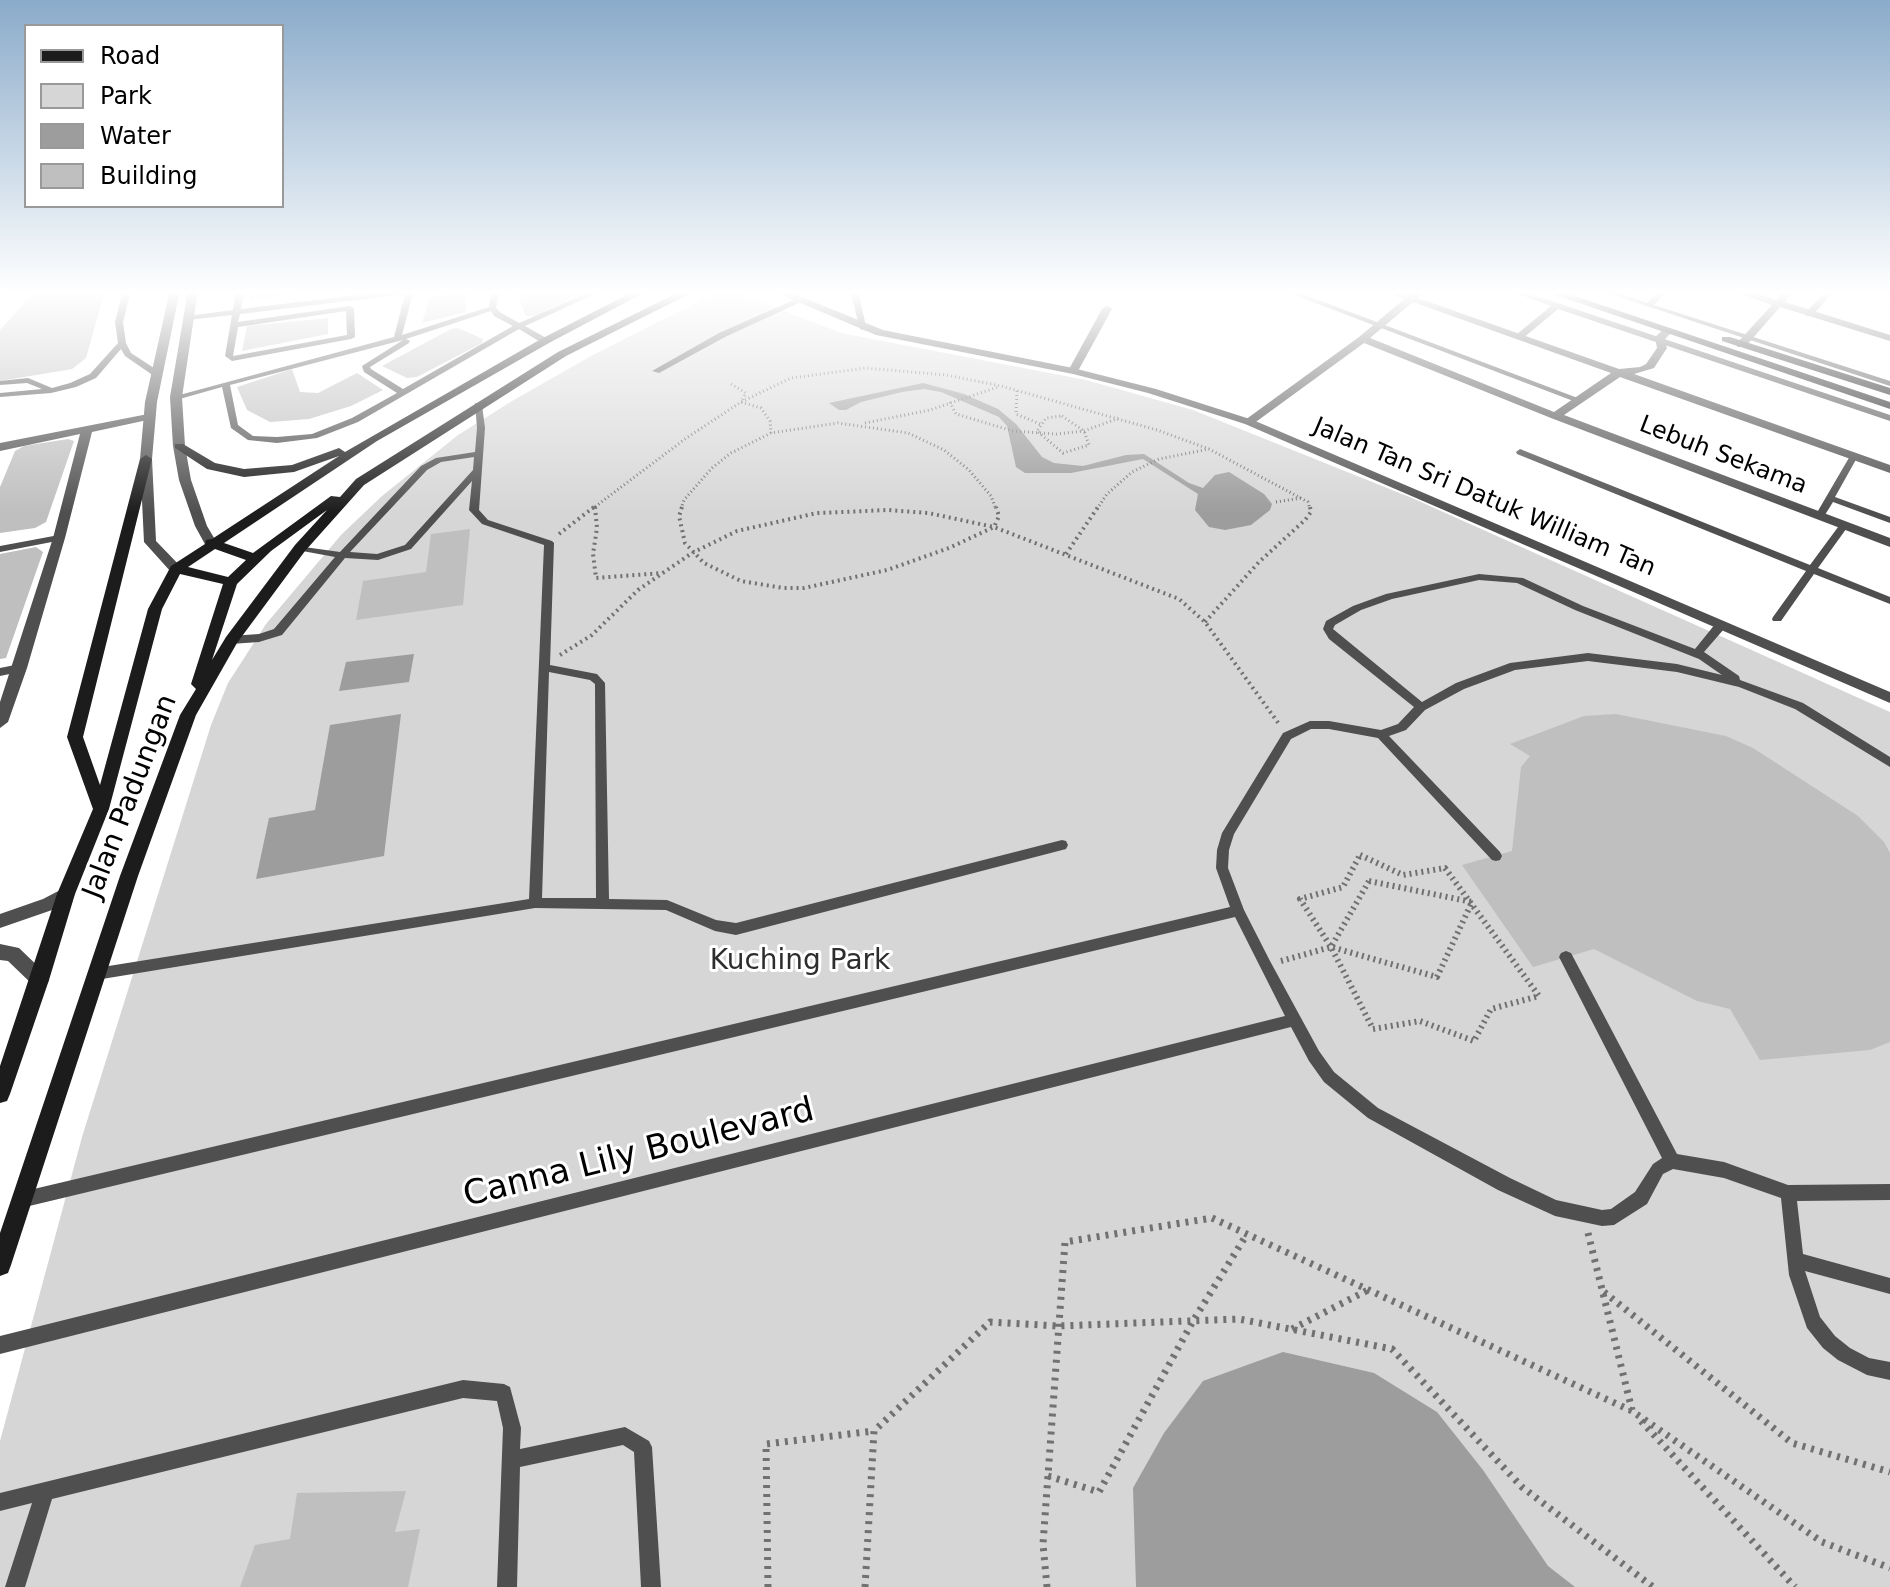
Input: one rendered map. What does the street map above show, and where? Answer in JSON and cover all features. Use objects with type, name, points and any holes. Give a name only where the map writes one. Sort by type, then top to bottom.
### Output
[{"type":"main road","name":"Jalan Padungan","points":[[0,1094],[66,894],[101,809],[155,609],[176,569],[211,543],[373,439],[505,364]]},
{"type":"main road","name":"Jalan Padungan","points":[[0,1265],[96,974],[188,715],[231,640],[300,548],[360,482],[545,364]]},
{"type":"main road","points":[[1754,364],[1890,406]]},
{"type":"main road","points":[[1808,364],[1890,392]]},
{"type":"main road","points":[[179,446],[200,460],[226,470],[269,472],[316,461],[373,439]]},
{"type":"main road","points":[[101,809],[75,737],[146,459]]},
{"type":"main road","points":[[188,715],[231,582],[266,548],[360,482]]},
{"type":"main road","points":[[211,543],[255,558]]},
{"type":"main road","points":[[176,569],[231,582]]},
{"type":"street","points":[[159,364],[148,417],[146,459],[150,542],[176,569]]},
{"type":"street","points":[[181,364],[176,397],[179,446],[185,480],[201,526],[211,543]]},
{"type":"street","name":"Jalan Tan Sri Datuk William Tan","points":[[1038,364],[1152,391],[1249,422],[1890,698]]},
{"type":"street","points":[[1073,371],[1077,364]]},
{"type":"street","points":[[1249,422],[1329,364]]},
{"type":"street","name":"Lebuh Sekama","points":[[1425,364],[1890,543]]},
{"type":"street","points":[[1597,364],[1890,469]]},
{"type":"street","points":[[1555,416],[1620,372],[1643,370],[1651,364]]},
{"type":"street","points":[[0,447],[148,417]]},
{"type":"street","points":[[0,722],[20,668],[59,538],[87,428]]},
{"type":"street","points":[[0,921],[49,904],[66,894]]},
{"type":"street","points":[[0,952],[13,954],[40,980]]},
{"type":"lane","points":[[0,395],[51,391],[93,376],[103,364]]},
{"type":"lane","points":[[143,364],[157,374]]},
{"type":"lane","points":[[176,397],[301,364]]},
{"type":"lane","points":[[369,364],[367,370],[403,393]]},
{"type":"lane","points":[[226,386],[234,426],[251,438],[277,440],[314,436],[341,425],[453,364]]},
{"type":"lane","points":[[656,371],[669,364]]},
{"type":"lane","points":[[1481,364],[1579,400]]},
{"type":"lane","points":[[1741,364],[1890,418]]},
{"type":"lane","points":[[1820,364],[1890,384]]},
{"type":"lane","points":[[0,383],[28,380],[51,391]]},
{"type":"lane","points":[[478,405],[481,428],[474,510],[485,522],[549,543],[535,903]]},
{"type":"lane","points":[[1520,452],[1890,601]]},
{"type":"lane","points":[[231,640],[259,638],[278,632],[342,555],[424,468],[439,460],[477,454]]},
{"type":"lane","points":[[1820,516],[1854,456]]},
{"type":"lane","points":[[300,548],[378,557],[408,547],[475,472]]},
{"type":"lane","points":[[1830,498],[1890,520]]},
{"type":"lane","points":[[1777,619],[1844,525]]},
{"type":"lane","points":[[0,549],[59,538]]},
{"type":"lane","points":[[1421,707],[1333,636],[1328,629],[1330,623],[1357,608],[1390,596],[1433,585],[1501,577],[1519,580],[1579,608],[1696,654],[1742,684]]},
{"type":"lane","points":[[1696,654],[1720,626]]},
{"type":"lane","points":[[1890,763],[1799,706],[1742,684],[1677,668],[1588,657],[1514,666],[1493,671],[1421,707],[1402,727],[1381,734],[1310,725],[1287,736],[1228,833],[1222,868],[1238,911],[1293,1020],[1329,1077],[1373,1113],[1504,1184],[1555,1208],[1614,1217],[1641,1198],[1658,1169],[1672,1161],[1724,1170],[1788,1193],[1890,1192]]},
{"type":"lane","points":[[543,667],[593,677],[600,683],[603,904]]},
{"type":"lane","points":[[0,672],[20,668]]},
{"type":"lane","points":[[1381,734],[1496,856]]},
{"type":"lane","points":[[96,974],[535,903],[667,905],[715,925],[736,929],[1062,845]]},
{"type":"lane","points":[[21,1200],[1238,911]]},
{"type":"lane","points":[[1566,957],[1672,1161]]},
{"type":"lane","name":"Canna Lily Boulevard","points":[[0,1345],[1293,1020]]},
{"type":"lane","points":[[1788,1193],[1794,1260],[1805,1306],[1829,1342],[1867,1366],[1890,1371]]},
{"type":"lane","points":[[1794,1260],[1890,1286]]},
{"type":"lane","points":[[0,1502],[463,1389],[504,1393],[512,1428],[507,1587]]},
{"type":"lane","points":[[511,1460],[625,1436],[643,1447],[651,1587]]},
{"type":"lane","points":[[15,1587],[45,1491]]},
{"type":"path","points":[[549,543],[685,439],[741,402],[791,378],[838,369],[897,369],[1001,386],[1120,417],[1209,449],[1302,498],[1312,507],[1311,512],[1259,562],[1205,622]]},
{"type":"path","points":[[731,384],[746,393],[741,402]]},
{"type":"path","points":[[860,424],[927,440],[959,461],[991,496],[999,516],[994,527],[949,548],[887,570],[858,579],[804,588],[741,581],[704,563],[692,553],[680,531],[679,516],[684,500],[696,483],[731,453],[771,433],[813,425],[860,424],[930,410],[1001,386]]},
{"type":"path","points":[[1017,391],[1016,414],[1040,424]]},
{"type":"path","points":[[741,402],[761,408],[770,421],[771,433]]},
{"type":"path","points":[[950,402],[956,414],[1005,430],[1084,431],[1120,417]]},
{"type":"path","points":[[1062,416],[1084,431],[1089,445],[1063,453],[1037,431],[1046,418],[1062,416]]},
{"type":"path","points":[[1066,554],[1118,482],[1148,462],[1209,449]]},
{"type":"path","points":[[1276,502],[1302,498]]},
{"type":"path","points":[[595,506],[597,528],[593,554],[596,578],[663,573]]},
{"type":"path","points":[[543,667],[592,635],[638,590],[692,553],[756,525],[817,513],[915,512],[964,518],[994,527],[1167,592],[1189,606],[1205,622],[1287,736]]},
{"type":"path","points":[[1360,855],[1403,875],[1445,868],[1539,996],[1491,1009],[1474,1041],[1420,1021],[1373,1029],[1331,947],[1300,899],[1343,887],[1360,855]]},
{"type":"path","points":[[1331,947],[1369,881],[1472,902]]},
{"type":"path","points":[[1265,965],[1331,947],[1437,977],[1472,902]]},
{"type":"path","points":[[1584,1214],[1632,1411],[1795,1587]]},
{"type":"path","points":[[1047,1587],[1043,1544],[1065,1242],[1212,1218],[1632,1411],[1822,1542],[1890,1568]]},
{"type":"path","points":[[1048,1476],[1099,1492],[1193,1321],[1247,1234]]},
{"type":"path","points":[[1291,1330],[1368,1290]]},
{"type":"path","points":[[1603,1291],[1792,1443],[1890,1472]]},
{"type":"path","points":[[768,1587],[766,1444],[874,1431],[990,1322],[1058,1326],[1239,1319],[1392,1349],[1522,1487],[1653,1587]]},
{"type":"path","points":[[865,1587],[874,1431]]},
{"type":"green space","name":"Kuching Park","points":[[577,364],[1003,364],[1086,380],[1193,410],[1412,498],[1890,712],[1890,1587],[0,1587],[0,1441],[82,1137],[211,725],[228,683],[266,624],[341,535],[382,496],[458,435]]},
{"type":"water","points":[[923,383],[964,394],[998,409],[1016,424],[1042,457],[1054,463],[1083,466],[1126,455],[1144,454],[1189,483],[1203,488],[1215,475],[1229,472],[1264,494],[1272,504],[1270,510],[1251,525],[1225,530],[1209,527],[1195,510],[1198,494],[1143,459],[1071,473],[1025,473],[1016,467],[1007,426],[999,417],[941,392],[924,389],[902,392],[861,402],[846,410],[839,410],[829,403]]},
{"type":"water","points":[[414,654],[409,682],[339,691],[346,662]]},
{"type":"water","points":[[401,714],[384,856],[256,879],[269,818],[315,810],[330,725]]},
{"type":"water","points":[[1283,1352],[1374,1373],[1437,1412],[1483,1470],[1548,1566],[1575,1587],[1136,1587],[1133,1488],[1164,1433],[1203,1381]]},
{"type":"building","points":[[0,364],[78,364],[72,369],[0,381]]},
{"type":"building","points":[[442,364],[417,377],[407,378],[382,366]]},
{"type":"building","points":[[292,369],[300,392],[318,393],[357,373],[383,390],[351,406],[309,419],[270,422],[247,410],[237,387]]},
{"type":"building","points":[[68,439],[74,441],[46,522],[35,528],[0,533],[0,487],[15,451],[24,446]]},
{"type":"building","points":[[470,529],[463,605],[356,620],[363,581],[426,572],[431,534]]},
{"type":"building","points":[[36,547],[43,552],[6,658],[0,659],[0,554]]},
{"type":"building","points":[[1616,714],[1726,736],[1753,748],[1858,816],[1884,842],[1890,853],[1890,1042],[1870,1050],[1760,1060],[1730,1009],[1697,1001],[1594,949],[1533,967],[1462,865],[1512,851],[1521,767],[1530,756],[1510,744],[1584,716]]},
{"type":"building","points":[[406,1491],[395,1532],[420,1529],[408,1587],[240,1587],[255,1545],[290,1539],[297,1493]]}]
